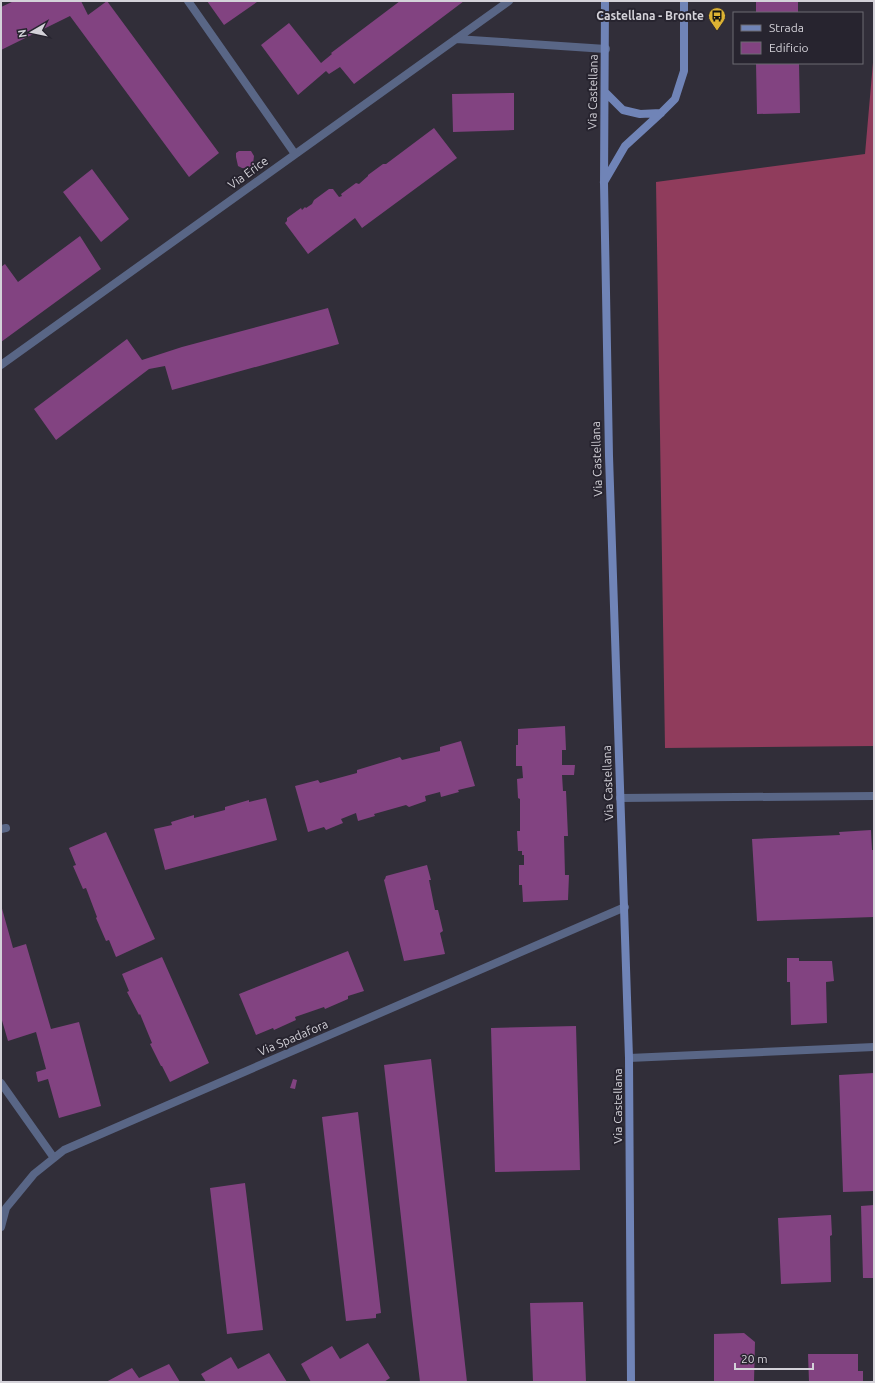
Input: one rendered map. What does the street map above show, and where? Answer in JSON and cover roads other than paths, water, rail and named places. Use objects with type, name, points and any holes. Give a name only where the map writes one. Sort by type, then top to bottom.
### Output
[{"type":"main road","name":"Via Castellana","points":[[605,1],[606,49],[604,183],[609,464],[630,1058],[631,1382]]},
{"type":"main road","points":[[604,183],[625,146],[662,113],[675,98],[684,71],[684,1]]},
{"type":"main road","points":[[605,92],[623,110],[640,114],[662,113]]},
{"type":"street","points":[[188,1],[295,154]]},
{"type":"street","name":"Via Erice","points":[[1,365],[509,1]]},
{"type":"street","points":[[456,39],[606,49]]},
{"type":"street","points":[[620,798],[874,796]]},
{"type":"street","name":"Via Spadafora","points":[[1,1227],[6,1208],[34,1174],[64,1150],[624,907]]},
{"type":"street","points":[[630,1058],[874,1047]]},
{"type":"street","points":[[1,1083],[54,1158]]},
{"type":"place","name":"Castellana - Bronte","points":[[717,31]]}]
